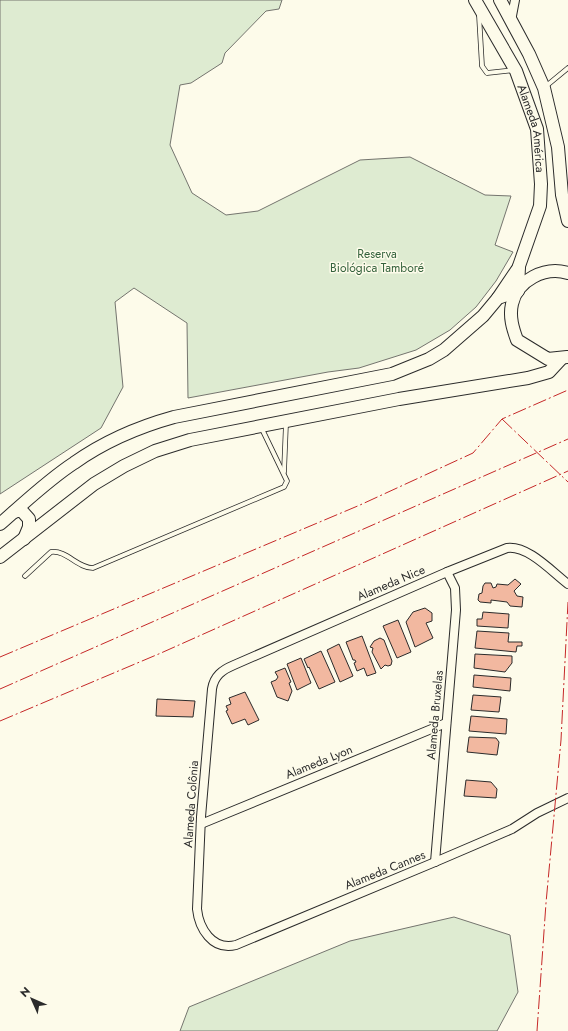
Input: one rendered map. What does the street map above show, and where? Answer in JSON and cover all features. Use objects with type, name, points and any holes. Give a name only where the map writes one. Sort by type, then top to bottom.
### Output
[{"type":"main road","name":"Alameda América","points":[[500,0],[529,54],[544,88],[558,147],[562,195],[568,221]]},
{"type":"main road","name":"Alameda América","points":[[0,524],[72,463],[111,440],[151,424],[174,417],[392,374],[429,359],[462,336],[483,316],[498,298],[519,266],[540,206],[541,184],[537,129],[515,70],[477,3]]},
{"type":"main road","name":"Alameda América","points":[[518,290],[519,266]]},
{"type":"main road","points":[[566,360],[548,359],[517,340],[511,318],[512,303],[518,290],[530,278],[545,272],[561,271],[568,273]]},
{"type":"main road","points":[[498,298],[518,290]]},
{"type":"main road","points":[[0,557],[94,484],[138,458],[190,440],[399,399],[528,378],[549,372],[566,360]]},
{"type":"main road","points":[[14,512],[21,510],[29,519],[24,539]]},
{"type":"street","points":[[511,22],[515,0]]},
{"type":"street","name":"Alameda Nice","points":[[220,673],[234,665],[447,572],[495,552],[514,547],[526,551],[568,584]]},
{"type":"street","name":"Alameda Bruxelas","points":[[435,862],[456,598],[454,583],[447,572]]},
{"type":"street","name":"Alameda Colônia","points":[[208,936],[201,927],[197,908],[201,824],[212,689],[216,678],[220,673]]},
{"type":"street","name":"Alameda Lyon","points":[[201,824],[446,723]]},
{"type":"street","name":"Alameda Cannes","points":[[208,936],[224,945],[236,945],[512,829],[537,812],[568,798]]},
{"type":"lane","points":[[477,3],[482,66],[484,70],[491,74],[515,70]]},
{"type":"lane","points":[[544,88],[568,68]]},
{"type":"lane","points":[[284,473],[287,443],[286,422]]},
{"type":"lane","points":[[25,576],[51,552],[57,552],[86,568],[93,568],[284,487],[287,481],[284,473],[261,427]]},
{"type":"green space","name":"Reserva Biológica Tamboré","points":[[0,0],[282,0],[279,9],[266,11],[225,53],[222,63],[191,83],[180,85],[170,145],[192,193],[226,215],[258,211],[360,160],[410,157],[485,195],[511,196],[495,245],[513,252],[496,281],[476,307],[450,330],[416,350],[359,368],[328,372],[188,398],[187,323],[134,288],[115,302],[123,387],[101,428],[0,494]]},
{"type":"green space","points":[[454,917],[510,935],[518,992],[497,1031],[180,1031],[189,1007],[350,941]]},
{"type":"building","points":[[515,579],[521,584],[514,591],[517,596],[523,597],[522,607],[510,606],[507,602],[491,600],[491,603],[480,602],[478,600],[479,594],[482,593],[485,583],[491,583],[493,588],[496,587],[497,584],[508,585]]},
{"type":"building","points":[[425,608],[432,613],[432,621],[426,623],[433,638],[415,647],[406,622],[413,612]]},
{"type":"building","points":[[483,612],[509,614],[508,628],[477,626],[477,619],[482,619]]},
{"type":"building","points":[[398,620],[411,652],[397,658],[383,626]]},
{"type":"building","points":[[477,631],[509,633],[508,642],[522,642],[522,646],[517,646],[516,652],[475,648]]},
{"type":"building","points":[[362,636],[376,673],[367,676],[364,668],[357,671],[354,663],[356,662],[353,660],[346,642]]},
{"type":"building","points":[[380,638],[384,640],[392,661],[391,665],[385,665],[381,669],[372,652],[373,648],[370,647],[374,641]]},
{"type":"building","points":[[339,644],[353,676],[340,682],[327,650]]},
{"type":"building","points":[[321,651],[335,682],[319,689],[304,659]]},
{"type":"building","points":[[475,654],[512,656],[512,663],[505,672],[474,668]]},
{"type":"building","points":[[301,658],[311,683],[297,690],[287,664]]},
{"type":"building","points":[[285,668],[291,682],[289,683],[292,691],[288,701],[277,697],[271,682],[276,680],[278,677],[275,672]]},
{"type":"building","points":[[474,675],[511,678],[510,691],[473,687]]},
{"type":"building","points":[[245,692],[259,720],[248,725],[245,719],[232,724],[226,711],[228,710],[226,706],[231,704],[229,698]]},
{"type":"building","points":[[473,695],[501,697],[499,712],[471,710]]},
{"type":"building","points":[[157,699],[195,701],[193,717],[156,716]]},
{"type":"building","points":[[471,716],[507,719],[506,734],[469,731]]},
{"type":"building","points":[[469,737],[496,738],[499,742],[497,755],[467,752]]},
{"type":"building","points":[[466,780],[491,782],[497,789],[496,798],[464,796]]},
{"type":"power","points":[[0,657],[360,505],[473,453],[502,419],[568,390]]},
{"type":"power","points":[[502,419],[568,482]]},
{"type":"power","points":[[0,689],[568,439]]},
{"type":"power","points":[[0,721],[161,653],[568,471]]},
{"type":"power","points":[[537,1031],[546,903],[561,740],[568,602]]}]
